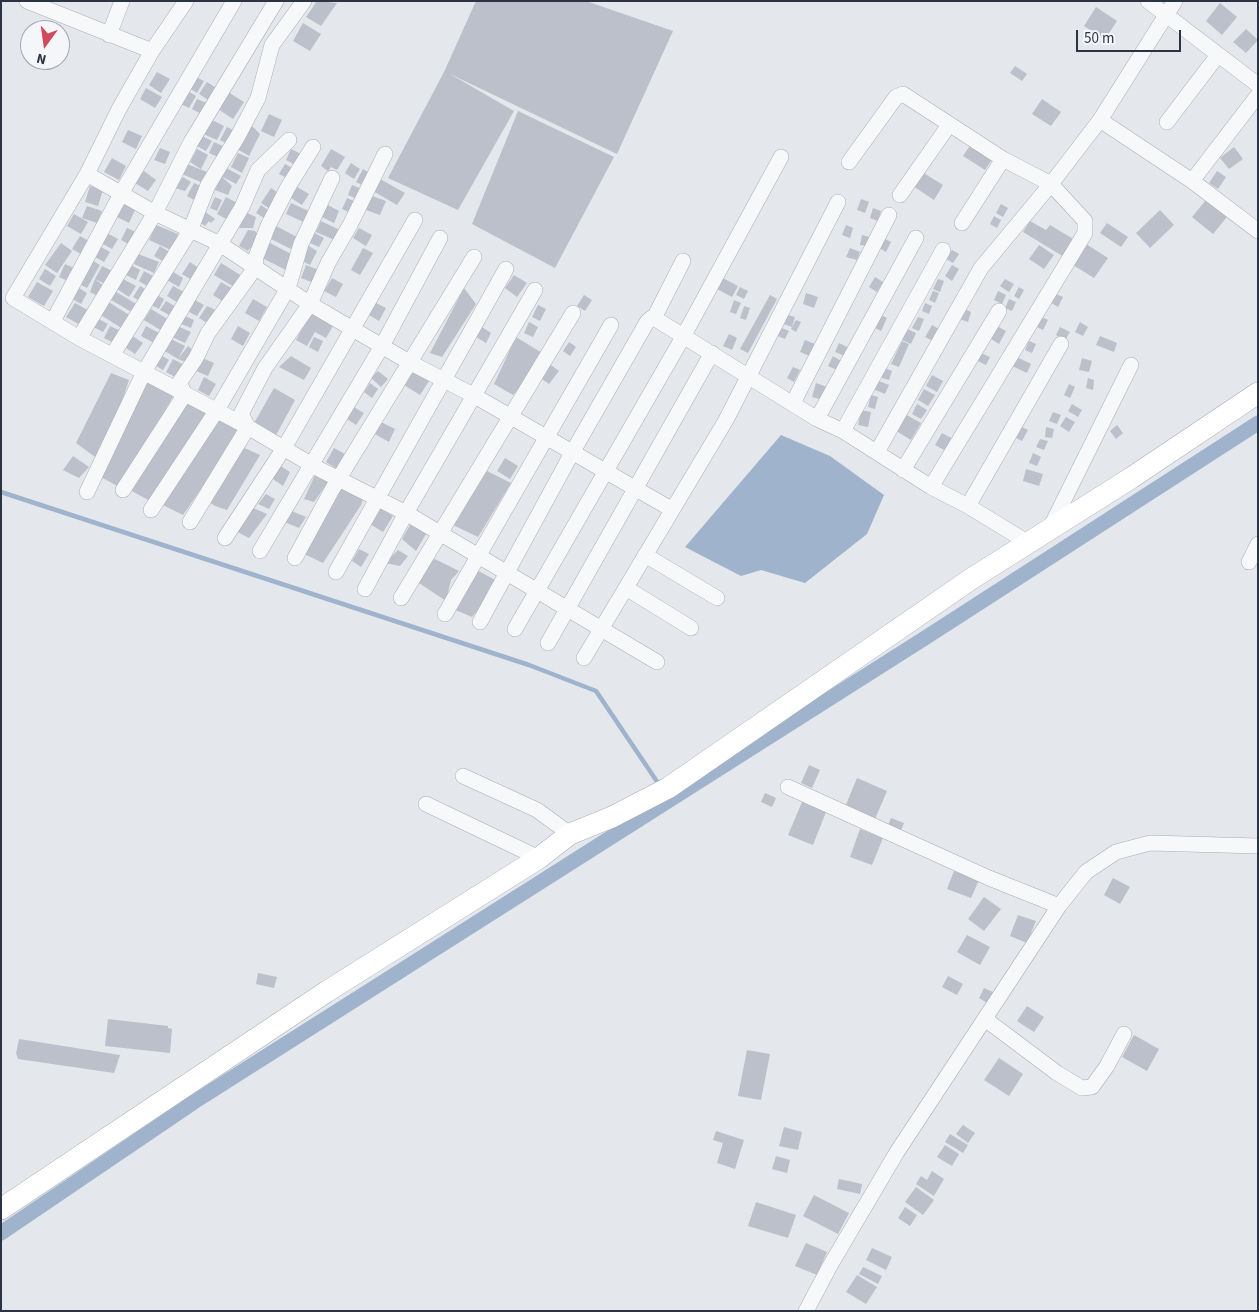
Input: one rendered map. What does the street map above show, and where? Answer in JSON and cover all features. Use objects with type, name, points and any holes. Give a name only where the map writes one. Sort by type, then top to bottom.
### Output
[{"type":"main road","points":[[1,1209],[326,992],[539,858],[570,834],[612,818],[661,792],[1027,542],[1050,530],[1258,393]]},
{"type":"street","points":[[27,1],[57,7],[109,35],[152,51]]},
{"type":"street","points":[[109,35],[122,1]]},
{"type":"street","points":[[186,1],[152,51],[119,109],[87,174],[13,298],[79,338],[248,427],[338,479],[406,513],[566,610],[657,662]]},
{"type":"street","points":[[53,321],[122,192],[234,1]]},
{"type":"street","points":[[79,338],[155,213],[191,142],[276,1]]},
{"type":"street","points":[[112,354],[190,231],[208,185],[238,136],[258,98],[272,45],[304,1]]},
{"type":"street","points":[[1148,1],[1258,85]]},
{"type":"street","points":[[877,452],[981,268],[1051,184],[1100,120],[1175,1]]},
{"type":"street","points":[[1167,122],[1218,55]]},
{"type":"street","points":[[849,162],[900,94],[906,95],[1003,159],[1051,184],[1083,217],[1086,227],[1085,233],[931,487]]},
{"type":"street","points":[[1192,181],[1258,95]]},
{"type":"street","points":[[1100,120],[1192,181],[1258,231]]},
{"type":"street","points":[[900,195],[949,125]]},
{"type":"street","points":[[88,492],[144,372],[242,207],[258,170],[289,140]]},
{"type":"street","points":[[185,394],[179,383],[196,358],[208,333],[255,268],[256,258],[268,226],[288,188],[314,147]]},
{"type":"street","points":[[248,427],[241,414],[265,368],[310,304],[328,263],[350,225],[385,154]]},
{"type":"street","points":[[515,629],[683,336],[781,157]]},
{"type":"street","points":[[962,223],[1003,159]]},
{"type":"street","points":[[87,174],[122,192],[155,213],[220,244],[310,304],[409,362],[443,379],[671,509]]},
{"type":"street","points":[[151,510],[216,410],[288,288],[301,244],[332,178]]},
{"type":"street","points":[[584,658],[671,509],[726,420],[838,202]]},
{"type":"street","points":[[793,403],[889,215]]},
{"type":"street","points":[[225,538],[284,448],[415,220]]},
{"type":"street","points":[[260,551],[382,346],[440,238]]},
{"type":"street","points":[[817,419],[916,238]]},
{"type":"street","points":[[843,431],[943,250]]},
{"type":"street","points":[[295,558],[338,479],[474,257]]},
{"type":"street","points":[[480,622],[572,453],[646,322],[654,318],[683,262]]},
{"type":"street","points":[[336,572],[506,269]]},
{"type":"street","points":[[364,589],[535,290]]},
{"type":"street","points":[[903,470],[999,311]]},
{"type":"street","points":[[401,598],[442,534],[509,417],[573,313]]},
{"type":"street","points":[[654,318],[817,419],[843,431],[931,487],[968,506],[1027,542]]},
{"type":"street","points":[[445,614],[611,325]]},
{"type":"street","points":[[968,506],[1061,344]]},
{"type":"street","points":[[548,643],[634,487],[712,353]]},
{"type":"street","points":[[1050,530],[1131,365]]},
{"type":"street","points":[[123,490],[185,394]]},
{"type":"street","points":[[190,522],[248,427]]},
{"type":"street","points":[[1249,562],[1258,544]]},
{"type":"street","points":[[645,554],[717,598]]},
{"type":"street","points":[[626,588],[691,628]]},
{"type":"street","points":[[463,776],[537,810],[570,834]]},
{"type":"street","points":[[788,787],[989,878],[1060,906]]},
{"type":"street","points":[[426,804],[539,858]]},
{"type":"street","points":[[806,1311],[831,1264],[897,1152],[1060,906],[1086,872],[1101,860],[1129,847],[1150,843],[1258,846]]},
{"type":"street","points":[[985,1020],[1057,1073],[1082,1088],[1092,1087],[1107,1066],[1124,1034]]},
{"type":"water","points":[[781,435],[830,456],[884,495],[867,534],[805,583],[761,570],[741,576],[685,547]]},
{"type":"building","points":[[317,1],[337,3],[321,26],[306,17]]},
{"type":"building","points":[[476,1],[586,1],[673,31],[617,154],[450,74],[514,111],[458,210],[388,178],[444,72]]},
{"type":"building","points":[[1220,3],[1237,17],[1222,35],[1206,21]]},
{"type":"building","points":[[1096,7],[1117,21],[1105,39],[1084,26]]},
{"type":"building","points":[[303,23],[321,34],[310,51],[293,41]]},
{"type":"building","points":[[1246,29],[1258,40],[1246,53],[1233,42]]},
{"type":"building","points":[[1015,66],[1027,74],[1022,81],[1010,73]]},
{"type":"building","points":[[157,72],[170,79],[161,93],[149,85]]},
{"type":"building","points":[[196,77],[204,81],[197,93],[189,88]]},
{"type":"building","points":[[207,82],[221,91],[213,103],[199,94]]},
{"type":"building","points":[[146,88],[162,97],[155,108],[140,99]]},
{"type":"building","points":[[186,90],[196,96],[189,108],[179,103]]},
{"type":"building","points":[[228,92],[244,102],[233,119],[218,109]]},
{"type":"building","points":[[197,99],[209,104],[203,115],[192,109]]},
{"type":"building","points":[[1042,99],[1061,112],[1051,126],[1032,114]]},
{"type":"building","points":[[518,111],[614,157],[555,268],[472,224]]},
{"type":"building","points":[[269,114],[282,120],[274,137],[261,131]]},
{"type":"building","points":[[210,119],[224,126],[217,140],[203,134]]},
{"type":"building","points":[[250,124],[260,134],[249,156],[237,149]]},
{"type":"building","points":[[227,127],[233,130],[226,143],[220,140]]},
{"type":"building","points":[[128,130],[142,136],[136,149],[122,142]]},
{"type":"building","points":[[202,136],[212,141],[206,151],[197,146]]},
{"type":"building","points":[[214,142],[225,147],[220,158],[209,153]]},
{"type":"building","points":[[971,144],[993,158],[985,170],[963,156]]},
{"type":"building","points":[[1234,147],[1243,159],[1229,169],[1220,158]]},
{"type":"building","points":[[160,148],[170,152],[165,164],[154,160]]},
{"type":"building","points":[[197,149],[208,155],[201,169],[190,162]]},
{"type":"building","points":[[291,149],[303,155],[297,166],[286,160]]},
{"type":"building","points":[[331,149],[345,157],[337,170],[331,167],[328,171],[321,166]]},
{"type":"building","points":[[238,153],[249,158],[242,173],[231,167]]},
{"type":"building","points":[[112,158],[126,166],[119,180],[104,172]]},
{"type":"building","points":[[351,163],[360,169],[354,179],[345,173]]},
{"type":"building","points":[[187,164],[207,172],[203,183],[182,174]]},
{"type":"building","points":[[285,164],[296,170],[291,180],[279,174]]},
{"type":"building","points":[[226,168],[241,176],[236,184],[221,176]]},
{"type":"building","points":[[363,169],[371,174],[364,186],[356,182]]},
{"type":"building","points":[[144,171],[156,180],[148,191],[135,183]]},
{"type":"building","points":[[1217,171],[1226,177],[1218,189],[1209,183]]},
{"type":"building","points":[[922,172],[943,185],[934,200],[913,186]]},
{"type":"building","points":[[221,176],[232,186],[228,195],[215,190]]},
{"type":"building","points":[[183,177],[191,182],[185,191],[175,188]]},
{"type":"building","points":[[380,179],[405,193],[397,205],[373,191]]},
{"type":"building","points":[[194,183],[203,187],[196,201],[187,196]]},
{"type":"building","points":[[352,185],[364,190],[359,200],[348,195]]},
{"type":"building","points":[[90,186],[103,190],[98,206],[85,202]]},
{"type":"building","points":[[297,187],[309,194],[302,205],[291,198]]},
{"type":"building","points":[[271,188],[281,195],[272,210],[261,203]]},
{"type":"building","points":[[1210,195],[1231,212],[1213,234],[1192,217]]},
{"type":"building","points":[[372,196],[386,201],[380,215],[366,210]]},
{"type":"building","points":[[215,197],[222,200],[217,211],[210,208]]},
{"type":"building","points":[[226,197],[239,204],[230,221],[217,214]]},
{"type":"building","points":[[347,198],[358,203],[353,214],[342,209]]},
{"type":"building","points":[[861,199],[869,202],[865,213],[857,210]]},
{"type":"building","points":[[121,203],[135,210],[129,223],[115,216]]},
{"type":"building","points":[[291,203],[313,213],[308,224],[286,214]]},
{"type":"building","points":[[1001,204],[1008,208],[1003,217],[996,213]]},
{"type":"building","points":[[261,205],[274,214],[269,221],[256,213]]},
{"type":"building","points":[[328,205],[339,211],[334,223],[322,217]]},
{"type":"building","points":[[87,206],[102,211],[97,223],[82,218]]},
{"type":"building","points":[[873,208],[881,211],[878,221],[870,218]]},
{"type":"building","points":[[1160,210],[1174,225],[1150,248],[1136,233]]},
{"type":"building","points":[[204,211],[215,219],[211,223],[209,221],[205,226],[197,220]]},
{"type":"building","points":[[247,213],[256,217],[253,228],[239,228]]},
{"type":"building","points":[[74,214],[88,222],[81,234],[67,226]]},
{"type":"building","points":[[994,216],[1001,220],[997,228],[990,224]]},
{"type":"building","points":[[321,221],[342,231],[337,241],[316,232]]},
{"type":"building","points":[[1030,221],[1046,230],[1050,225],[1075,240],[1064,257],[1023,232]]},
{"type":"building","points":[[1107,223],[1128,237],[1121,247],[1100,233]]},
{"type":"building","points":[[156,225],[178,234],[171,250],[149,240]]},
{"type":"building","points":[[846,225],[853,228],[850,238],[842,235]]},
{"type":"building","points":[[276,226],[297,237],[291,249],[269,238]]},
{"type":"building","points":[[127,228],[138,233],[132,246],[121,240]]},
{"type":"building","points":[[359,228],[372,235],[366,246],[353,238]]},
{"type":"building","points":[[248,230],[255,231],[261,238],[254,250],[250,248],[248,251],[239,246]]},
{"type":"building","points":[[313,232],[324,238],[319,247],[308,242]]},
{"type":"building","points":[[107,233],[118,239],[112,249],[101,243]]},
{"type":"building","points":[[862,235],[869,237],[867,246],[860,245]]},
{"type":"building","points":[[80,236],[94,244],[86,257],[72,249]]},
{"type":"building","points":[[881,237],[891,242],[886,252],[876,246]]},
{"type":"building","points":[[61,243],[72,251],[57,273],[45,265]]},
{"type":"building","points":[[270,243],[295,256],[288,271],[262,258]]},
{"type":"building","points":[[1086,244],[1108,258],[1094,278],[1073,265]]},
{"type":"building","points":[[307,245],[317,251],[310,265],[300,260]]},
{"type":"building","points":[[1039,245],[1054,255],[1044,269],[1029,259]]},
{"type":"building","points":[[160,246],[171,253],[166,263],[154,256]]},
{"type":"building","points":[[101,247],[110,252],[104,262],[95,257]]},
{"type":"building","points":[[363,248],[373,253],[360,275],[351,270]]},
{"type":"building","points":[[850,248],[860,252],[857,260],[846,257]]},
{"type":"building","points":[[952,250],[959,254],[953,263],[946,259]]},
{"type":"building","points":[[138,254],[159,262],[154,273],[134,264]]},
{"type":"building","points":[[90,259],[100,265],[87,288],[77,283]]},
{"type":"building","points":[[190,262],[200,269],[192,280],[182,274]]},
{"type":"building","points":[[221,263],[242,276],[236,288],[214,275]]},
{"type":"building","points":[[65,264],[76,269],[70,282],[59,277]]},
{"type":"building","points":[[131,265],[140,270],[136,280],[126,275]]},
{"type":"building","points":[[306,265],[319,270],[314,283],[301,278]]},
{"type":"building","points":[[952,265],[959,269],[952,281],[945,276]]},
{"type":"building","points":[[102,266],[114,272],[107,285],[95,279]]},
{"type":"building","points":[[45,269],[56,276],[50,286],[39,279]]},
{"type":"building","points":[[170,270],[183,278],[179,287],[165,279]]},
{"type":"building","points":[[144,271],[153,276],[147,286],[139,281]]},
{"type":"building","points":[[514,275],[527,283],[517,297],[505,288]]},
{"type":"building","points":[[719,276],[738,286],[732,297],[713,287]]},
{"type":"building","points":[[875,277],[883,282],[877,292],[869,287]]},
{"type":"building","points":[[332,278],[343,284],[336,297],[324,291]]},
{"type":"building","points":[[95,279],[105,287],[100,297],[90,292]]},
{"type":"building","points":[[123,279],[136,286],[129,297],[117,289]]},
{"type":"building","points":[[938,279],[944,281],[940,292],[933,289]]},
{"type":"building","points":[[1005,279],[1014,284],[1009,292],[1000,286]]},
{"type":"building","points":[[37,282],[53,291],[44,306],[28,297]]},
{"type":"building","points":[[221,282],[233,289],[224,302],[213,295]]},
{"type":"building","points":[[76,286],[87,293],[81,304],[69,297]]},
{"type":"building","points":[[140,286],[145,289],[138,300],[133,297]]},
{"type":"building","points":[[173,286],[184,292],[178,303],[167,296]]},
{"type":"building","points":[[740,287],[748,291],[744,299],[736,295]]},
{"type":"building","points":[[1019,287],[1024,290],[1019,299],[1014,296]]},
{"type":"building","points":[[464,288],[476,304],[442,357],[430,353]]},
{"type":"building","points":[[113,290],[138,305],[133,313],[108,298]]},
{"type":"building","points":[[933,291],[939,293],[935,303],[929,300]]},
{"type":"building","points":[[998,291],[1006,295],[1002,304],[994,300]]},
{"type":"building","points":[[1052,292],[1063,297],[1058,307],[1048,301]]},
{"type":"building","points":[[806,293],[818,297],[814,308],[803,304]]},
{"type":"building","points":[[155,294],[164,299],[159,309],[149,304]]},
{"type":"building","points":[[584,295],[592,300],[585,311],[577,306]]},
{"type":"building","points":[[770,295],[777,299],[748,353],[740,349]]},
{"type":"building","points":[[253,299],[267,307],[259,321],[245,313]]},
{"type":"building","points":[[1009,299],[1016,302],[1012,311],[1005,308]]},
{"type":"building","points":[[195,300],[204,305],[197,316],[189,312]]},
{"type":"building","points":[[734,300],[741,303],[736,314],[730,312]]},
{"type":"building","points":[[107,301],[131,316],[123,329],[99,314]]},
{"type":"building","points":[[166,301],[178,308],[173,317],[160,310]]},
{"type":"building","points":[[75,303],[91,312],[82,326],[66,317]]},
{"type":"building","points":[[376,303],[386,308],[379,321],[369,315]]},
{"type":"building","points":[[925,303],[932,306],[929,314],[922,311]]},
{"type":"building","points":[[538,305],[546,309],[540,321],[532,317]]},
{"type":"building","points":[[207,306],[215,310],[207,323],[199,318]]},
{"type":"building","points":[[744,306],[750,308],[746,320],[740,318]]},
{"type":"building","points":[[151,309],[169,320],[162,331],[144,320]]},
{"type":"building","points":[[964,309],[971,312],[968,322],[960,319]]},
{"type":"building","points":[[311,312],[334,324],[326,338],[315,332],[307,346],[296,340]]},
{"type":"building","points":[[877,313],[887,318],[881,331],[871,326]]},
{"type":"building","points":[[784,314],[795,317],[792,327],[781,323]]},
{"type":"building","points":[[185,316],[194,320],[191,328],[181,324]]},
{"type":"building","points":[[918,317],[924,319],[919,331],[912,328]]},
{"type":"building","points":[[1042,317],[1048,320],[1043,330],[1037,327]]},
{"type":"building","points":[[97,318],[108,324],[103,332],[92,326]]},
{"type":"building","points":[[796,320],[801,322],[796,332],[791,329]]},
{"type":"building","points":[[529,322],[538,327],[533,337],[524,333]]},
{"type":"building","points":[[1080,322],[1088,327],[1083,336],[1075,332]]},
{"type":"building","points":[[932,325],[941,330],[935,342],[925,337]]},
{"type":"building","points":[[110,326],[121,331],[114,343],[104,338]]},
{"type":"building","points":[[146,326],[161,334],[156,344],[141,336]]},
{"type":"building","points":[[177,326],[191,332],[185,343],[172,337]]},
{"type":"building","points":[[238,326],[250,333],[243,346],[231,339]]},
{"type":"building","points":[[997,326],[1006,331],[999,344],[991,339]]},
{"type":"building","points":[[482,327],[491,333],[486,343],[476,337]]},
{"type":"building","points":[[1060,327],[1070,332],[1065,340],[1056,335]]},
{"type":"building","points":[[782,328],[789,331],[785,339],[778,336]]},
{"type":"building","points":[[907,329],[916,333],[911,344],[902,340]]},
{"type":"building","points":[[729,334],[737,338],[732,350],[723,346]]},
{"type":"building","points":[[131,335],[143,343],[135,354],[123,346]]},
{"type":"building","points":[[1100,336],[1117,343],[1114,352],[1096,345]]},
{"type":"building","points":[[314,337],[323,341],[318,352],[309,347]]},
{"type":"building","points":[[516,337],[547,356],[513,395],[494,384]]},
{"type":"building","points":[[169,338],[185,346],[178,359],[163,350]]},
{"type":"building","points":[[805,340],[815,344],[810,356],[800,352]]},
{"type":"building","points":[[902,341],[909,344],[899,367],[891,364]]},
{"type":"building","points":[[1029,341],[1036,344],[1032,353],[1025,350]]},
{"type":"building","points":[[569,342],[576,347],[570,356],[563,351]]},
{"type":"building","points":[[839,343],[849,348],[845,356],[835,352]]},
{"type":"building","points":[[188,346],[195,352],[190,364],[178,359]]},
{"type":"building","points":[[981,353],[990,357],[986,365],[978,361]]},
{"type":"building","points":[[159,354],[169,360],[163,370],[153,364]]},
{"type":"building","points":[[1013,355],[1031,364],[1027,373],[1008,364]]},
{"type":"building","points":[[291,356],[311,368],[304,380],[279,367]]},
{"type":"building","points":[[833,356],[841,361],[837,370],[828,366]]},
{"type":"building","points":[[200,357],[214,363],[208,376],[194,370]]},
{"type":"building","points":[[1082,358],[1092,361],[1089,372],[1079,370]]},
{"type":"building","points":[[173,359],[186,366],[179,379],[166,372]]},
{"type":"building","points":[[548,363],[559,371],[549,384],[539,377]]},
{"type":"building","points":[[793,367],[800,370],[794,382],[787,378]]},
{"type":"building","points":[[882,367],[892,371],[889,380],[879,377]]},
{"type":"building","points":[[378,371],[388,379],[381,387],[371,378]]},
{"type":"building","points":[[413,371],[429,381],[420,395],[404,385]]},
{"type":"building","points":[[111,373],[129,380],[102,462],[76,443]]},
{"type":"building","points":[[932,375],[943,381],[937,392],[926,386]]},
{"type":"building","points":[[147,377],[175,393],[121,488],[99,476]]},
{"type":"building","points":[[204,377],[216,384],[209,396],[198,390]]},
{"type":"building","points":[[1088,378],[1094,380],[1093,390],[1086,388]]},
{"type":"building","points":[[876,380],[889,385],[885,394],[873,389]]},
{"type":"building","points":[[370,383],[378,389],[372,398],[364,392]]},
{"type":"building","points":[[816,383],[827,387],[823,400],[812,397]]},
{"type":"building","points":[[1069,384],[1075,387],[1070,398],[1064,395]]},
{"type":"building","points":[[274,388],[295,400],[275,437],[253,425]]},
{"type":"building","points":[[924,389],[935,395],[928,406],[918,400]]},
{"type":"building","points":[[871,395],[878,397],[875,409],[868,407]]},
{"type":"building","points":[[187,399],[214,409],[152,502],[126,488]]},
{"type":"building","points":[[917,404],[927,410],[921,419],[912,414]]},
{"type":"building","points":[[1072,404],[1082,410],[1078,417],[1068,411]]},
{"type":"building","points":[[354,407],[364,413],[356,425],[347,419]]},
{"type":"building","points":[[861,410],[871,412],[868,427],[858,425]]},
{"type":"building","points":[[222,412],[245,425],[183,515],[161,504]]},
{"type":"building","points":[[1053,412],[1061,415],[1057,424],[1049,421]]},
{"type":"building","points":[[903,413],[921,423],[911,440],[893,429]]},
{"type":"building","points":[[1066,417],[1075,422],[1069,432],[1060,426]]},
{"type":"building","points":[[379,421],[395,429],[389,442],[373,433]]},
{"type":"building","points":[[1117,425],[1123,433],[1116,439],[1110,431]]},
{"type":"building","points":[[1022,427],[1028,430],[1022,441],[1016,438]]},
{"type":"building","points":[[1046,427],[1054,429],[1052,438],[1045,437]]},
{"type":"building","points":[[942,433],[953,439],[946,451],[935,445]]},
{"type":"building","points":[[1040,439],[1048,441],[1044,450],[1036,447]]},
{"type":"building","points":[[240,446],[260,455],[227,510],[215,506],[204,498]]},
{"type":"building","points":[[334,448],[345,454],[337,469],[326,462]]},
{"type":"building","points":[[1033,453],[1041,457],[1037,466],[1029,463]]},
{"type":"building","points":[[73,456],[89,467],[79,478],[63,470]]},
{"type":"building","points":[[505,458],[518,466],[510,479],[497,471]]},
{"type":"building","points":[[279,465],[290,472],[283,486],[273,479]]},
{"type":"building","points":[[1026,469],[1043,474],[1039,486],[1023,481]]},
{"type":"building","points":[[487,471],[511,483],[478,537],[453,525]]},
{"type":"building","points":[[315,475],[328,482],[314,502],[304,499]]},
{"type":"building","points":[[342,481],[364,496],[361,505],[323,563],[302,553]]},
{"type":"building","points":[[266,494],[275,499],[269,509],[258,504]]},
{"type":"building","points":[[251,507],[267,514],[249,538],[234,530]]},
{"type":"building","points":[[380,508],[393,516],[383,532],[370,524]]},
{"type":"building","points":[[289,510],[306,517],[299,528],[282,521]]},
{"type":"building","points":[[414,518],[426,534],[416,551],[402,539]]},
{"type":"building","points":[[359,549],[369,554],[361,567],[352,561]]},
{"type":"building","points":[[398,550],[408,556],[400,566],[385,563]]},
{"type":"building","points":[[435,559],[459,571],[451,580],[446,601],[413,579]]},
{"type":"building","points":[[471,567],[501,583],[472,617],[453,609]]},
{"type":"building","points":[[809,765],[820,770],[812,788],[801,783]]},
{"type":"building","points":[[857,778],[887,791],[875,819],[845,807]]},
{"type":"building","points":[[765,793],[776,798],[772,807],[761,802]]},
{"type":"building","points":[[802,802],[826,812],[813,845],[788,835]]},
{"type":"building","points":[[891,818],[904,823],[899,836],[886,830]]},
{"type":"building","points":[[860,829],[883,838],[872,865],[850,857]]},
{"type":"building","points":[[954,871],[979,880],[971,898],[947,889]]},
{"type":"building","points":[[1113,878],[1130,887],[1120,904],[1104,895]]},
{"type":"building","points":[[984,897],[1001,909],[984,931],[968,919]]},
{"type":"building","points":[[1018,915],[1036,921],[1027,943],[1010,936]]},
{"type":"building","points":[[967,935],[990,947],[980,965],[957,952]]},
{"type":"building","points":[[258,973],[277,977],[274,988],[256,984]]},
{"type":"building","points":[[948,976],[963,984],[957,995],[942,987]]},
{"type":"building","points":[[984,988],[995,993],[989,1004],[979,998]]},
{"type":"building","points":[[1027,1006],[1044,1017],[1034,1032],[1017,1021]]},
{"type":"building","points":[[108,1019],[168,1026],[168,1028],[172,1029],[170,1053],[105,1046]]},
{"type":"building","points":[[1134,1035],[1159,1049],[1147,1071],[1122,1057]]},
{"type":"building","points":[[19,1039],[120,1055],[114,1073],[18,1059],[16,1053]]},
{"type":"building","points":[[747,1050],[770,1054],[761,1100],[738,1096]]},
{"type":"building","points":[[999,1058],[1023,1074],[1009,1096],[984,1080]]},
{"type":"building","points":[[963,1125],[975,1133],[968,1143],[956,1134]]},
{"type":"building","points":[[784,1127],[802,1132],[798,1150],[779,1146]]},
{"type":"building","points":[[716,1131],[744,1140],[735,1169],[717,1163],[723,1143],[713,1140]]},
{"type":"building","points":[[950,1134],[968,1145],[963,1153],[945,1142]]},
{"type":"building","points":[[945,1145],[959,1154],[952,1166],[937,1157]]},
{"type":"building","points":[[776,1156],[790,1160],[787,1173],[772,1169]]},
{"type":"building","points":[[932,1171],[944,1179],[934,1196],[916,1184],[921,1176],[927,1180]]},
{"type":"building","points":[[839,1179],[862,1184],[860,1194],[837,1189]]},
{"type":"building","points":[[916,1187],[934,1200],[923,1215],[905,1202]]},
{"type":"building","points":[[814,1195],[849,1213],[838,1234],[803,1216]]},
{"type":"building","points":[[756,1202],[796,1215],[788,1238],[748,1226]]},
{"type":"building","points":[[905,1207],[917,1215],[910,1226],[898,1218]]},
{"type":"building","points":[[806,1243],[827,1252],[817,1275],[795,1266]]},
{"type":"building","points":[[872,1248],[892,1257],[886,1270],[866,1260]]},
{"type":"building","points":[[863,1267],[882,1276],[878,1284],[859,1274]]},
{"type":"building","points":[[857,1275],[877,1287],[866,1304],[846,1292]]},
{"type":"waterway","points":[[1,1233],[194,1102],[925,638],[1258,423]]},
{"type":"waterway","points":[[1,492],[529,665],[596,691],[660,786]]}]
